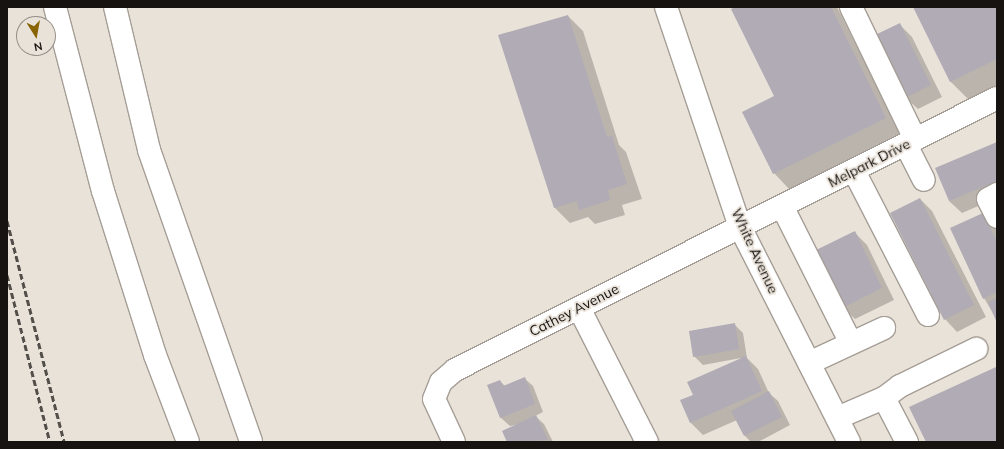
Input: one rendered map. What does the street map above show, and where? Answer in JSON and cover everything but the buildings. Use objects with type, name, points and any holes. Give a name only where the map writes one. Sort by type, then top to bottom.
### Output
[{"type":"main road","points":[[55,7],[103,192],[155,355],[188,442]]},
{"type":"main road","points":[[116,7],[149,150],[250,442]]},
{"type":"main road","name":"White Avenue","points":[[666,7],[740,226],[849,442]]},
{"type":"main road","points":[[851,7],[910,142],[924,180]]},
{"type":"main road","name":"Melpark Drive","points":[[740,226],[854,171],[997,98]]},
{"type":"main road","points":[[854,171],[928,315]]},
{"type":"main road","points":[[997,194],[988,199],[997,217]]},
{"type":"main road","points":[[782,206],[851,343]]},
{"type":"main road","name":"Cathey Avenue","points":[[454,442],[434,399],[441,382],[455,370],[740,226]]},
{"type":"main road","points":[[579,308],[647,442]]},
{"type":"main road","points":[[809,363],[884,328]]},
{"type":"main road","points":[[837,418],[884,398],[900,386],[976,349]]},
{"type":"main road","points":[[884,398],[907,442]]},
{"type":"railway","points":[[7,221],[64,442]]},
{"type":"railway","points":[[7,275],[50,442]]}]
